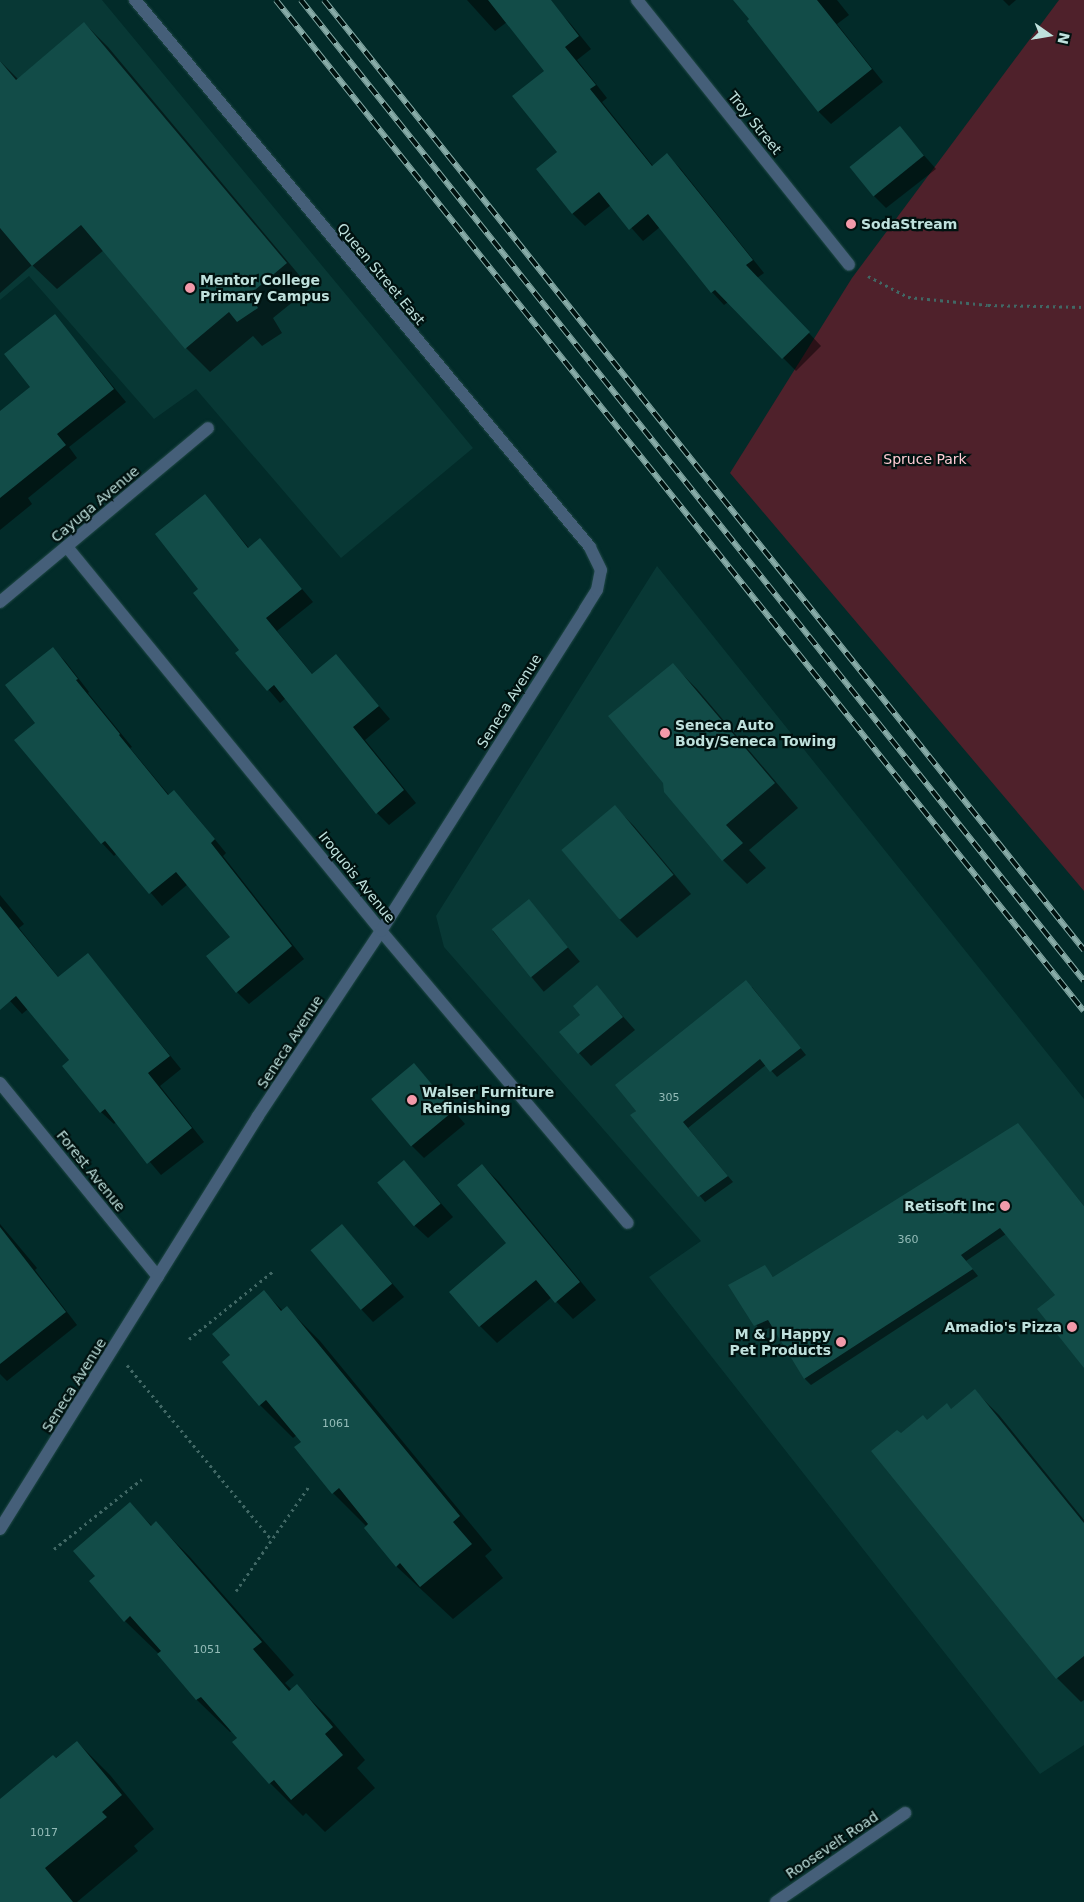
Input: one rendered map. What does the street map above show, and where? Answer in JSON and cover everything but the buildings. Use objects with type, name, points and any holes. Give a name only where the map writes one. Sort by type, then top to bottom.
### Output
[{"type":"street","name":"Queen Street East","points":[[135,0],[590,547],[600,570]]},
{"type":"street","name":"Troy Street","points":[[638,0],[849,265]]},
{"type":"street","name":"Cayuga Avenue","points":[[0,602],[208,428]]},
{"type":"street","name":"Iroquois Avenue","points":[[67,547],[381,931],[628,1222]]},
{"type":"street","name":"Seneca Avenue","points":[[0,1529],[258,1116],[381,931],[597,590],[600,570]]},
{"type":"street","name":"Forest Avenue","points":[[0,1083],[158,1277]]},
{"type":"street","name":"Roosevelt Road","points":[[776,1902],[905,1813]]},
{"type":"path","points":[[849,265],[908,298],[988,305],[1084,307]]},
{"type":"path","points":[[189,1339],[272,1272]]},
{"type":"path","points":[[114,1349],[272,1540]]},
{"type":"path","points":[[54,1549],[142,1479]]},
{"type":"path","points":[[236,1591],[310,1485]]},
{"type":"shaded area","name":"Mentor College Primary Campus","points":[[0,0],[102,0],[473,448],[341,558],[196,389],[154,419],[29,276],[0,300]]},
{"type":"shaded area","points":[[657,566],[1084,1099],[1084,1745],[1040,1774],[649,1277],[701,1241],[444,947],[436,916]]},
{"type":"green space","name":"Spruce Park","points":[[1059,0],[1084,0],[1084,891],[730,473],[852,278]]},
{"type":"railway","points":[[276,0],[1084,1011]]},
{"type":"railway","points":[[301,0],[1084,981]]},
{"type":"railway","points":[[324,0],[1084,950]]},
{"type":"place","name":"SodaStream","points":[[851,224]]},
{"type":"place","name":"Mentor College Primary Campus","points":[[190,288]]},
{"type":"place","name":"Seneca Auto Body/Seneca Towing","points":[[665,733]]},
{"type":"place","name":"Walser Furniture Refinishing","points":[[412,1100]]},
{"type":"place","name":"Retisoft Inc","points":[[1005,1206]]},
{"type":"place","name":"Amadio's Pizza","points":[[1072,1327]]},
{"type":"place","name":"M & J Happy Pet Products","points":[[841,1342]]}]
